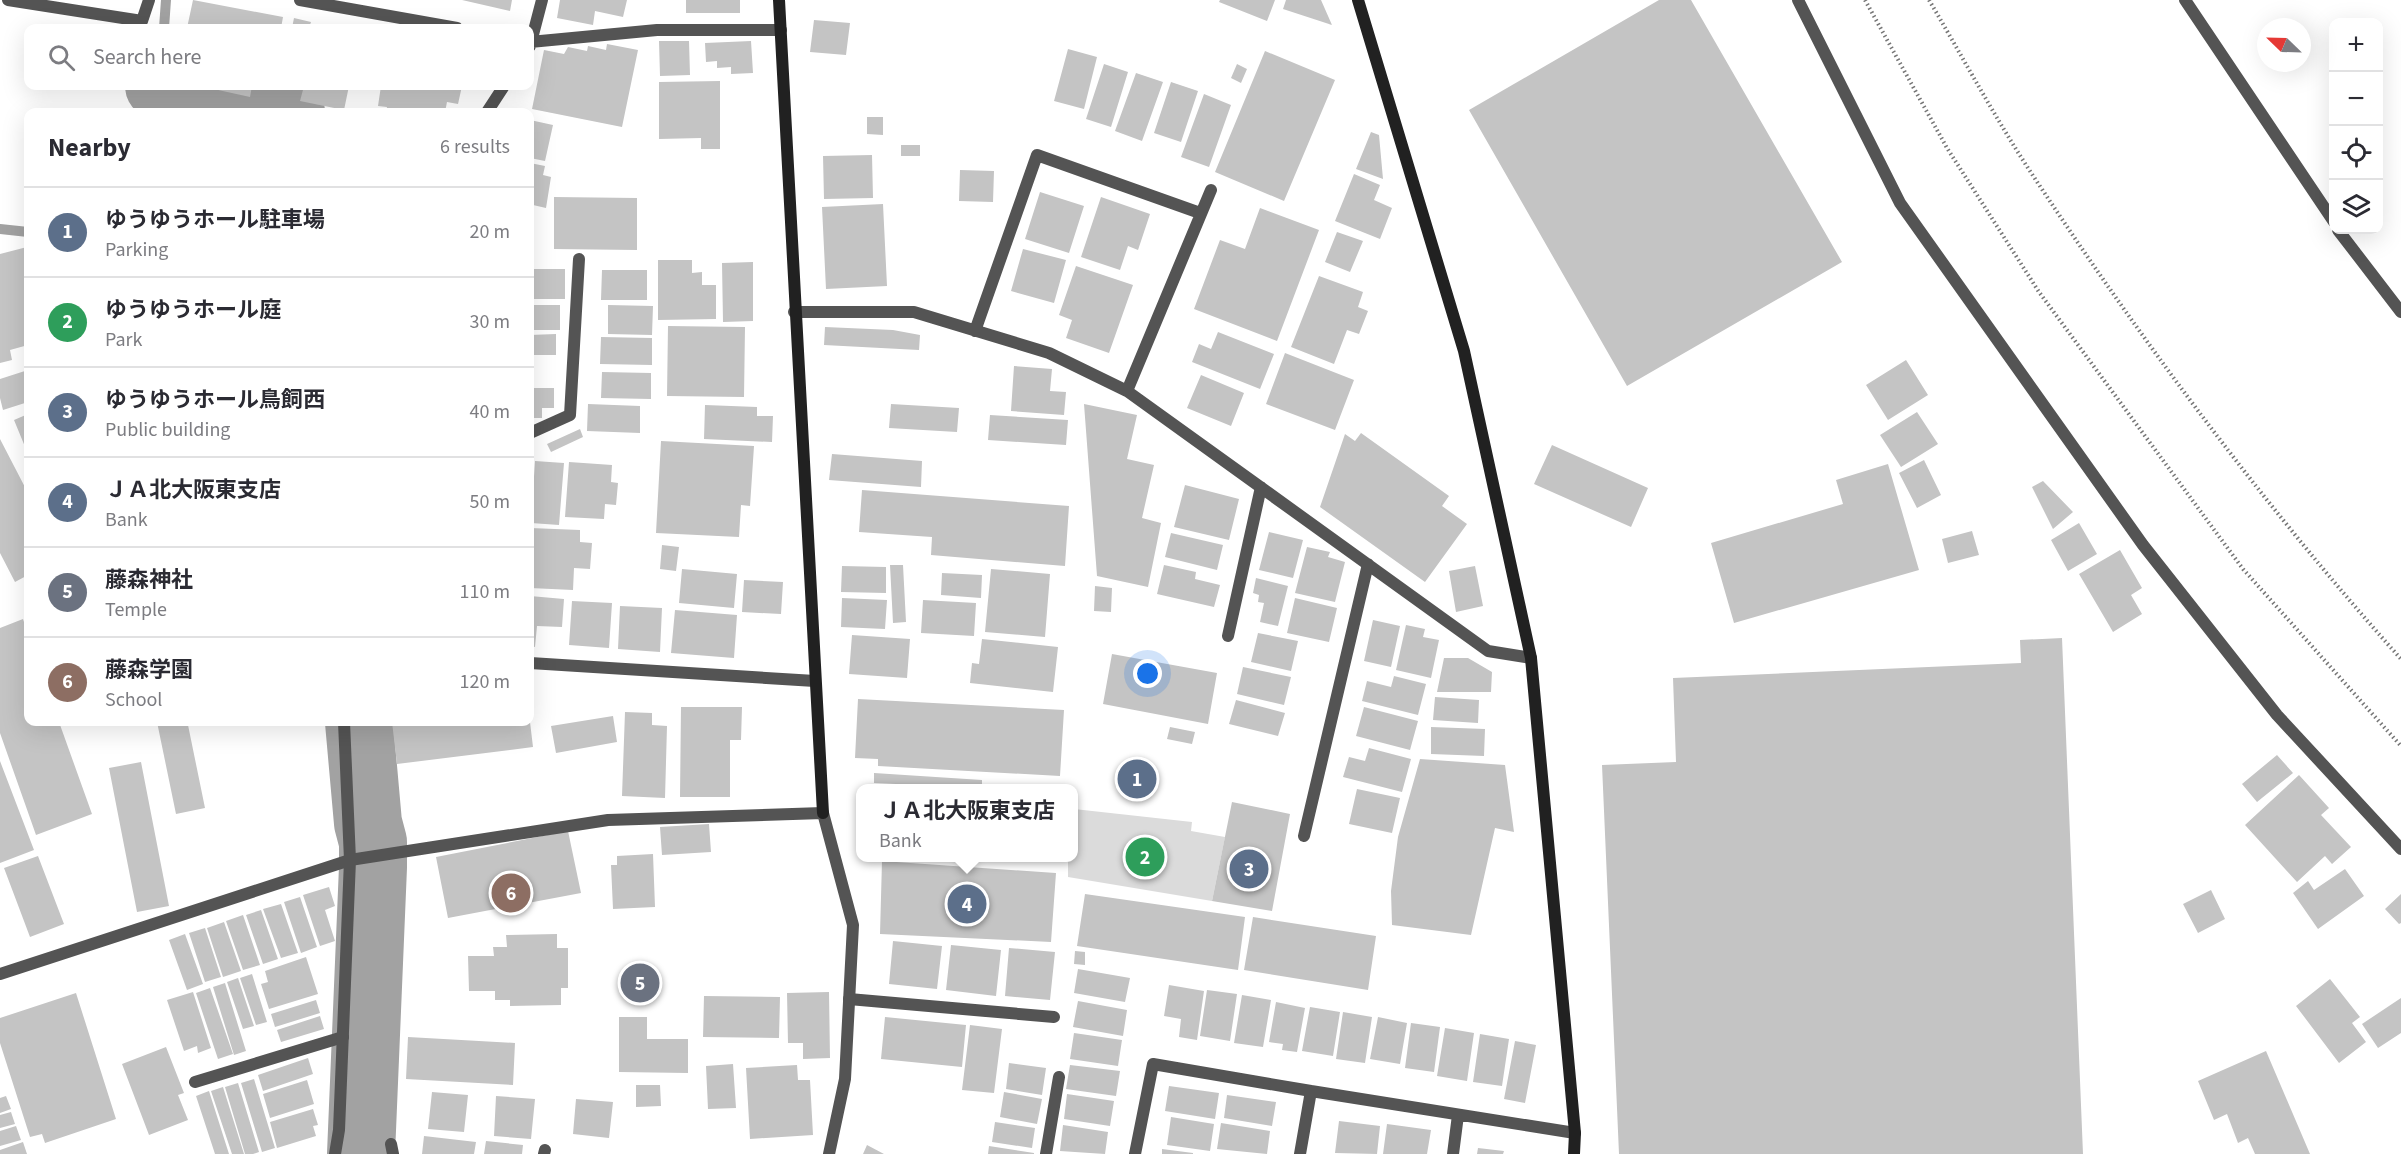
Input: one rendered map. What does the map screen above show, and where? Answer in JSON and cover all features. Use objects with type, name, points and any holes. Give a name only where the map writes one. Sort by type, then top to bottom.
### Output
[{"type":"street","points":[[8,0],[142,21],[149,0]]},
{"type":"street","points":[[300,0],[435,24]]},
{"type":"street","points":[[534,29],[542,0]]},
{"type":"street","points":[[779,0],[794,312],[823,813],[853,925],[845,1079],[829,1154]]},
{"type":"street","points":[[1358,0],[1464,351],[1531,658],[1575,1133],[1574,1154]]},
{"type":"street","points":[[1798,0],[1900,203],[1919,231],[2143,545],[2277,715],[2401,849]]},
{"type":"street","points":[[2185,0],[2329,215]]},
{"type":"street","points":[[534,43],[657,30],[780,30]]},
{"type":"street","points":[[490,108],[501,90]]},
{"type":"street","points":[[975,331],[1037,154],[1200,213]]},
{"type":"street","points":[[1127,391],[1211,190]]},
{"type":"street","points":[[2341,234],[2401,312]]},
{"type":"street","points":[[534,431],[570,415],[579,259]]},
{"type":"street","points":[[794,312],[914,312],[1049,353],[1127,391],[1488,651],[1531,658]]},
{"type":"street","points":[[1228,636],[1261,487]]},
{"type":"street","points":[[1304,836],[1368,564]]},
{"type":"street","points":[[534,663],[815,681]]},
{"type":"street","points":[[335,1154],[339,1130],[350,860],[344,726]]},
{"type":"street","points":[[0,974],[350,860],[608,820],[823,813]]},
{"type":"street","points":[[849,999],[1054,1017]]},
{"type":"street","points":[[195,1082],[343,1037]]},
{"type":"street","points":[[1136,1154],[1153,1064],[1575,1133]]},
{"type":"street","points":[[1046,1154],[1059,1077]]},
{"type":"street","points":[[1300,1154],[1311,1091]]},
{"type":"street","points":[[1453,1154],[1458,1115]]},
{"type":"path","points":[[1865,0],[1947,147],[2039,292],[2243,568],[2401,746]]},
{"type":"path","points":[[1929,0],[2028,167],[2191,402],[2343,594],[2401,659]]},
{"type":"shaded area","points":[[1078,809],[1192,822],[1191,831],[1225,837],[1212,901],[1068,877],[1068,862],[1078,862]]},
{"type":"building","points":[[193,0],[283,17],[282,24],[188,24]]},
{"type":"building","points":[[462,0],[512,0],[510,11]]},
{"type":"building","points":[[560,0],[627,0],[623,17],[595,11],[593,25],[557,18]]},
{"type":"building","points":[[686,0],[740,0],[740,13],[686,13]]},
{"type":"building","points":[[1220,0],[1275,0],[1267,21],[1219,2]]},
{"type":"building","points":[[1286,0],[1321,0],[1332,25],[1283,9]]},
{"type":"building","points":[[1659,0],[1691,0],[1842,262],[1627,386],[1469,110]]},
{"type":"building","points":[[294,18],[311,22],[310,24],[293,24]]},
{"type":"building","points":[[814,20],[850,23],[846,55],[810,52]]},
{"type":"building","points":[[659,41],[689,41],[690,75],[660,76]]},
{"type":"building","points":[[751,41],[753,73],[731,74],[731,67],[717,68],[717,61],[706,62],[705,43]]},
{"type":"building","points":[[607,44],[638,50],[622,127],[532,108],[544,50],[564,54],[568,47],[587,51],[588,46],[606,50]]},
{"type":"building","points":[[1068,49],[1097,57],[1084,109],[1054,101]]},
{"type":"building","points":[[1265,51],[1335,80],[1284,201],[1215,172]]},
{"type":"building","points":[[1104,64],[1128,72],[1111,127],[1086,119]]},
{"type":"building","points":[[1237,64],[1247,69],[1241,83],[1231,78]]},
{"type":"building","points":[[1136,73],[1163,82],[1142,141],[1115,131]]},
{"type":"building","points":[[720,81],[720,149],[701,149],[701,138],[659,139],[659,82]]},
{"type":"building","points":[[1171,82],[1198,91],[1181,142],[1154,133]]},
{"type":"building","points":[[218,90],[251,90],[250,97]]},
{"type":"building","points":[[303,90],[348,90],[344,108],[300,101]]},
{"type":"building","points":[[380,90],[461,90],[458,104],[447,102],[446,108],[378,106]]},
{"type":"building","points":[[1204,94],[1231,105],[1209,167],[1181,157]]},
{"type":"building","points":[[867,117],[883,117],[883,135],[867,134]]},
{"type":"building","points":[[534,121],[553,125],[545,161],[534,159]]},
{"type":"building","points":[[1371,132],[1379,135],[1383,179],[1356,169]]},
{"type":"building","points":[[901,145],[920,145],[920,156],[901,156]]},
{"type":"building","points":[[872,155],[873,198],[824,199],[823,156]]},
{"type":"building","points":[[534,164],[545,166],[543,175],[551,177],[546,208],[534,205]]},
{"type":"building","points":[[960,170],[994,171],[993,202],[959,201]]},
{"type":"building","points":[[1354,174],[1380,185],[1374,200],[1392,208],[1380,239],[1335,221]]},
{"type":"building","points":[[1040,192],[1084,206],[1069,253],[1025,239]]},
{"type":"building","points":[[554,197],[637,198],[637,250],[554,249]]},
{"type":"building","points":[[1101,197],[1150,214],[1138,250],[1128,246],[1120,270],[1081,257]]},
{"type":"building","points":[[883,204],[887,286],[826,289],[822,207]]},
{"type":"building","points":[[1260,208],[1319,230],[1277,341],[1194,309],[1220,240],[1245,249]]},
{"type":"building","points":[[1337,232],[1363,241],[1350,272],[1325,262]]},
{"type":"building","points":[[24,248],[24,346],[10,350],[12,360],[0,363],[0,254]]},
{"type":"building","points":[[1023,249],[1066,260],[1054,303],[1011,291]]},
{"type":"building","points":[[658,260],[692,260],[692,273],[702,272],[702,285],[716,285],[716,319],[658,320]]},
{"type":"building","points":[[753,262],[753,321],[723,322],[722,263]]},
{"type":"building","points":[[1076,266],[1133,285],[1109,353],[1066,338],[1072,320],[1059,315]]},
{"type":"building","points":[[534,269],[565,269],[565,299],[534,299]]},
{"type":"building","points":[[602,270],[647,270],[647,300],[601,300]]},
{"type":"building","points":[[1319,276],[1363,292],[1358,307],[1368,311],[1359,334],[1347,330],[1334,364],[1291,347]]},
{"type":"building","points":[[534,305],[560,305],[560,330],[534,330]]},
{"type":"building","points":[[608,305],[653,306],[652,335],[608,334]]},
{"type":"building","points":[[668,326],[745,327],[744,397],[667,396]]},
{"type":"building","points":[[825,327],[893,330],[920,335],[919,350],[824,345]]},
{"type":"building","points":[[1218,332],[1274,354],[1260,389],[1192,362],[1199,344],[1211,349]]},
{"type":"building","points":[[556,334],[556,355],[534,355],[534,335]]},
{"type":"building","points":[[601,337],[652,338],[652,365],[600,364]]},
{"type":"building","points":[[1285,353],[1354,380],[1335,430],[1266,404]]},
{"type":"building","points":[[1906,360],[1928,395],[1888,420],[1866,385]]},
{"type":"building","points":[[1014,366],[1052,369],[1050,391],[1066,392],[1064,415],[1011,411]]},
{"type":"building","points":[[24,371],[24,403],[3,410],[0,398],[0,379]]},
{"type":"building","points":[[602,372],[651,373],[651,399],[601,398]]},
{"type":"building","points":[[1201,375],[1244,393],[1231,426],[1187,408]]},
{"type":"building","points":[[534,388],[554,388],[554,408],[542,408],[542,418],[534,418]]},
{"type":"building","points":[[588,404],[640,406],[640,433],[587,431]]},
{"type":"building","points":[[891,404],[959,408],[957,432],[889,428]]},
{"type":"building","points":[[1084,404],[1137,415],[1127,459],[1154,465],[1142,518],[1161,523],[1148,587],[1097,576]]},
{"type":"building","points":[[705,405],[757,407],[757,416],[773,416],[772,442],[704,439]]},
{"type":"building","points":[[1917,412],[1938,444],[1901,467],[1880,435]]},
{"type":"building","points":[[990,415],[1068,420],[1066,445],[988,440]]},
{"type":"building","points":[[24,416],[24,444],[14,420]]},
{"type":"building","points":[[580,429],[583,437],[551,452],[547,444]]},
{"type":"building","points":[[1361,433],[1449,496],[1442,506],[1467,524],[1425,582],[1320,507],[1345,434],[1355,441]]},
{"type":"building","points":[[0,439],[24,485],[24,577],[15,582],[0,553]]},
{"type":"building","points":[[661,441],[754,446],[750,506],[741,505],[739,537],[656,533]]},
{"type":"building","points":[[1552,445],[1648,488],[1631,527],[1534,484]]},
{"type":"building","points":[[832,454],[922,461],[921,487],[829,480]]},
{"type":"building","points":[[1924,460],[1941,495],[1917,508],[1899,473]]},
{"type":"building","points":[[535,461],[564,463],[559,525],[534,523]]},
{"type":"building","points":[[569,462],[612,465],[611,482],[618,483],[616,505],[605,504],[604,519],[565,517]]},
{"type":"building","points":[[1888,464],[1919,570],[1734,623],[1711,543],[1843,504],[1836,480]]},
{"type":"building","points":[[2043,481],[2073,512],[2053,529],[2032,487]]},
{"type":"building","points":[[1185,485],[1239,499],[1229,540],[1174,527]]},
{"type":"building","points":[[862,490],[1069,506],[1065,566],[931,555],[932,537],[859,532]]},
{"type":"building","points":[[2079,523],[2097,554],[2068,571],[2051,540]]},
{"type":"building","points":[[534,528],[580,530],[580,542],[592,543],[590,569],[574,568],[573,590],[534,588]]},
{"type":"building","points":[[1972,531],[1979,555],[1948,563],[1942,539]]},
{"type":"building","points":[[1269,532],[1303,540],[1293,578],[1259,570]]},
{"type":"building","points":[[1171,533],[1223,545],[1217,570],[1165,557]]},
{"type":"building","points":[[662,545],[679,547],[676,571],[660,569]]},
{"type":"building","points":[[1307,547],[1330,552],[1328,557],[1345,562],[1335,602],[1295,593]]},
{"type":"building","points":[[2120,550],[2142,588],[2131,595],[2142,614],[2113,632],[2079,574]]},
{"type":"building","points":[[890,565],[903,565],[906,622],[893,623]]},
{"type":"building","points":[[1164,565],[1196,572],[1195,579],[1220,585],[1214,607],[1157,594]]},
{"type":"building","points":[[842,566],[886,567],[886,593],[841,592]]},
{"type":"building","points":[[1475,566],[1483,606],[1456,612],[1449,571]]},
{"type":"building","points":[[682,569],[737,574],[734,608],[679,603]]},
{"type":"building","points":[[991,569],[1050,574],[1045,637],[985,632]]},
{"type":"building","points":[[942,573],[982,575],[981,598],[941,595]]},
{"type":"building","points":[[1256,578],[1288,586],[1278,626],[1260,622],[1264,603],[1258,602],[1259,595],[1253,593]]},
{"type":"building","points":[[744,580],[783,582],[781,614],[742,612]]},
{"type":"building","points":[[1095,586],[1112,588],[1111,612],[1094,611]]},
{"type":"building","points":[[534,596],[564,599],[562,627],[537,626],[535,647]]},
{"type":"building","points":[[842,598],[887,600],[885,629],[841,627]]},
{"type":"building","points":[[1295,598],[1337,608],[1329,642],[1287,633]]},
{"type":"building","points":[[923,600],[976,603],[974,636],[921,633]]},
{"type":"building","points":[[572,601],[612,603],[609,648],[569,645]]},
{"type":"building","points":[[620,606],[662,608],[660,652],[618,649]]},
{"type":"building","points":[[675,610],[737,615],[734,658],[671,653]]},
{"type":"building","points":[[23,619],[24,726],[60,726],[92,814],[36,835],[0,733],[0,628]]},
{"type":"building","points":[[1373,620],[1400,626],[1391,667],[1364,661]]},
{"type":"building","points":[[1406,625],[1425,629],[1423,637],[1439,640],[1431,678],[1396,670]]},
{"type":"building","points":[[1258,633],[1298,641],[1291,671],[1251,662]]},
{"type":"building","points":[[852,635],[910,639],[907,678],[849,674]]},
{"type":"building","points":[[2062,638],[2083,1154],[1619,1154],[1602,765],[1676,762],[1673,678],[2021,663],[2020,640]]},
{"type":"building","points":[[982,639],[1058,647],[1053,692],[970,683],[972,663],[979,664]]},
{"type":"building","points":[[1112,654],[1217,673],[1208,724],[1103,704]]},
{"type":"building","points":[[1444,658],[1468,658],[1492,672],[1491,692],[1437,692]]},
{"type":"building","points":[[1243,667],[1291,677],[1284,705],[1237,694]]},
{"type":"building","points":[[1394,676],[1426,684],[1418,715],[1362,701],[1367,681],[1391,687]]},
{"type":"building","points":[[1435,697],[1479,700],[1478,723],[1433,720]]},
{"type":"building","points":[[858,699],[1064,710],[1060,776],[878,766],[878,759],[855,758]]},
{"type":"building","points":[[1236,700],[1285,713],[1278,736],[1229,724]]},
{"type":"building","points":[[681,707],[742,707],[741,740],[730,740],[730,797],[680,797]]},
{"type":"building","points":[[1364,707],[1418,721],[1410,750],[1356,736]]},
{"type":"building","points":[[625,712],[652,713],[652,725],[667,726],[665,798],[622,796]]},
{"type":"building","points":[[613,716],[617,742],[556,753],[551,726]]},
{"type":"building","points":[[158,726],[188,726],[205,808],[176,814]]},
{"type":"building","points":[[392,726],[530,726],[533,747],[397,764]]},
{"type":"building","points":[[1170,727],[1195,732],[1192,744],[1167,739]]},
{"type":"building","points":[[1431,727],[1485,729],[1484,756],[1431,754]]},
{"type":"building","points":[[1369,748],[1411,759],[1402,792],[1343,777],[1349,757],[1365,761]]},
{"type":"building","points":[[2277,755],[2293,773],[2257,802],[2242,784]]},
{"type":"building","points":[[1420,759],[1505,765],[1514,832],[1495,828],[1471,935],[1392,925],[1391,891],[1398,837]]},
{"type":"building","points":[[0,761],[34,850],[0,863]]},
{"type":"building","points":[[141,762],[169,906],[137,912],[109,768]]},
{"type":"building","points":[[874,773],[982,780],[982,784],[874,783]]},
{"type":"building","points":[[2299,775],[2329,808],[2321,815],[2351,847],[2332,864],[2325,856],[2297,882],[2245,825]]},
{"type":"building","points":[[1357,789],[1400,798],[1392,833],[1349,824]]},
{"type":"building","points":[[1232,802],[1290,814],[1272,911],[1212,901]]},
{"type":"building","points":[[709,824],[711,852],[662,855],[660,827]]},
{"type":"building","points":[[568,831],[581,893],[448,918],[436,857]]},
{"type":"building","points":[[653,854],[655,907],[613,909],[611,865],[617,865],[617,856]]},
{"type":"building","points":[[38,856],[64,924],[30,937],[4,868]]},
{"type":"building","points":[[882,862],[1056,873],[1051,942],[880,934]]},
{"type":"building","points":[[2345,869],[2364,896],[2318,929],[2293,893],[2308,881],[2314,890]]},
{"type":"building","points":[[329,887],[335,906],[325,910],[335,941],[320,946],[303,895]]},
{"type":"building","points":[[2211,890],[2225,919],[2198,933],[2183,904]]},
{"type":"building","points":[[1085,894],[1245,917],[1238,970],[1077,946]]},
{"type":"building","points":[[2401,894],[2401,923],[2399,924],[2385,909]]},
{"type":"building","points":[[300,897],[317,947],[301,953],[284,902]]},
{"type":"building","points":[[281,904],[298,953],[281,958],[263,909]]},
{"type":"building","points":[[261,910],[278,959],[263,964],[246,915]]},
{"type":"building","points":[[243,915],[260,965],[243,970],[226,921]]},
{"type":"building","points":[[1253,917],[1376,936],[1368,990],[1244,970]]},
{"type":"building","points":[[224,922],[241,971],[223,977],[207,928]]},
{"type":"building","points":[[205,928],[221,977],[205,982],[189,933]]},
{"type":"building","points":[[185,934],[203,984],[187,990],[169,940]]},
{"type":"building","points":[[557,934],[557,948],[568,948],[568,988],[561,988],[561,1005],[510,1006],[510,1000],[495,1000],[495,991],[469,991],[468,956],[494,956],[493,947],[507,947],[506,935]]},
{"type":"building","points":[[893,941],[942,946],[937,989],[889,984]]},
{"type":"building","points":[[951,945],[1001,950],[996,996],[946,990]]},
{"type":"building","points":[[1009,948],[1055,952],[1050,1000],[1005,996]]},
{"type":"building","points":[[1075,951],[1085,952],[1085,965],[1074,964]]},
{"type":"building","points":[[306,957],[318,994],[269,1009],[261,984],[268,982],[265,971]]},
{"type":"building","points":[[1078,969],[1130,978],[1125,1002],[1074,993]]},
{"type":"building","points":[[252,974],[267,1022],[256,1025],[240,978]]},
{"type":"building","points":[[238,978],[254,1026],[243,1029],[227,982]]},
{"type":"building","points":[[2330,979],[2360,1017],[2352,1023],[2366,1042],[2339,1063],[2296,1006]]},
{"type":"building","points":[[225,983],[246,1051],[234,1055],[213,987]]},
{"type":"building","points":[[1169,985],[1204,991],[1197,1040],[1179,1037],[1181,1019],[1164,1016]]},
{"type":"building","points":[[210,988],[233,1054],[218,1059],[196,993]]},
{"type":"building","points":[[1207,990],[1237,994],[1230,1041],[1200,1036]]},
{"type":"building","points":[[193,992],[211,1048],[198,1053],[197,1046],[184,1051],[167,1000]]},
{"type":"building","points":[[829,992],[830,1058],[803,1059],[803,1043],[788,1043],[787,993]]},
{"type":"building","points":[[76,993],[116,1119],[45,1143],[42,1134],[30,1137],[0,1043],[0,1018]]},
{"type":"building","points":[[1242,995],[1271,1000],[1263,1047],[1234,1043]]},
{"type":"building","points":[[704,996],[780,997],[779,1038],[703,1037]]},
{"type":"building","points":[[2401,998],[2401,1033],[2378,1048],[2362,1024]]},
{"type":"building","points":[[316,1000],[320,1013],[275,1027],[271,1014]]},
{"type":"building","points":[[1078,1001],[1127,1010],[1123,1036],[1073,1027]]},
{"type":"building","points":[[1276,1002],[1305,1008],[1297,1052],[1282,1050],[1283,1044],[1269,1042]]},
{"type":"building","points":[[1310,1007],[1340,1012],[1333,1056],[1302,1051]]},
{"type":"building","points":[[1343,1012],[1372,1017],[1365,1063],[1336,1059]]},
{"type":"building","points":[[320,1016],[324,1029],[281,1042],[277,1030]]},
{"type":"building","points":[[619,1017],[647,1017],[647,1039],[688,1039],[688,1073],[619,1072]]},
{"type":"building","points":[[885,1017],[966,1025],[962,1067],[881,1059]]},
{"type":"building","points":[[1378,1017],[1407,1023],[1400,1064],[1370,1059]]},
{"type":"building","points":[[1411,1023],[1440,1027],[1434,1072],[1405,1068]]},
{"type":"building","points":[[970,1025],[1002,1029],[994,1093],[962,1090]]},
{"type":"building","points":[[1445,1028],[1474,1033],[1467,1081],[1437,1076]]},
{"type":"building","points":[[1074,1033],[1122,1040],[1118,1066],[1070,1059]]},
{"type":"building","points":[[1480,1034],[1509,1039],[1502,1086],[1473,1082]]},
{"type":"building","points":[[408,1037],[515,1043],[513,1085],[406,1079]]},
{"type":"building","points":[[1515,1041],[1536,1045],[1525,1103],[1504,1099]]},
{"type":"building","points":[[166,1047],[184,1093],[178,1095],[188,1120],[149,1135],[122,1064]]},
{"type":"building","points":[[2266,1051],[2310,1154],[2255,1154],[2248,1138],[2238,1143],[2227,1114],[2214,1120],[2198,1081]]},
{"type":"building","points":[[308,1058],[313,1074],[263,1091],[258,1075]]},
{"type":"building","points":[[1009,1063],[1046,1068],[1042,1095],[1006,1089]]},
{"type":"building","points":[[733,1064],[736,1108],[708,1109],[706,1066]]},
{"type":"building","points":[[797,1065],[798,1080],[810,1080],[813,1135],[750,1139],[746,1068]]},
{"type":"building","points":[[1070,1065],[1120,1071],[1116,1096],[1066,1089]]},
{"type":"building","points":[[254,1079],[275,1148],[262,1152],[241,1083]]},
{"type":"building","points":[[307,1080],[314,1104],[270,1118],[263,1094]]},
{"type":"building","points":[[238,1083],[259,1152],[253,1154],[245,1154],[225,1087]]},
{"type":"building","points":[[636,1085],[660,1085],[661,1106],[636,1107]]},
{"type":"building","points":[[1169,1086],[1219,1093],[1215,1119],[1165,1111]]},
{"type":"building","points":[[223,1087],[244,1154],[232,1154],[211,1091]]},
{"type":"building","points":[[209,1091],[229,1154],[215,1154],[196,1096]]},
{"type":"building","points":[[432,1092],[468,1095],[464,1132],[428,1129]]},
{"type":"building","points":[[1004,1092],[1042,1099],[1037,1124],[1000,1117]]},
{"type":"building","points":[[1067,1094],[1114,1101],[1110,1126],[1064,1119]]},
{"type":"building","points":[[1227,1095],[1276,1102],[1272,1126],[1224,1118]]},
{"type":"building","points":[[6,1096],[11,1109],[0,1113],[0,1098]]},
{"type":"building","points":[[496,1096],[535,1099],[531,1139],[494,1136]]},
{"type":"building","points":[[576,1099],[613,1102],[609,1138],[573,1134]]},
{"type":"building","points":[[313,1109],[318,1125],[313,1126],[316,1136],[277,1148],[270,1122]]},
{"type":"building","points":[[11,1112],[15,1124],[0,1128],[0,1115]]},
{"type":"building","points":[[1171,1117],[1214,1124],[1210,1151],[1167,1145]]},
{"type":"building","points":[[1339,1121],[1380,1126],[1377,1154],[1335,1153]]},
{"type":"building","points":[[995,1122],[1035,1128],[1032,1148],[992,1142]]},
{"type":"building","points":[[1221,1123],[1270,1131],[1267,1154],[1217,1149]]},
{"type":"building","points":[[1387,1124],[1431,1130],[1427,1154],[1383,1154]]},
{"type":"building","points":[[1063,1125],[1108,1132],[1105,1154],[1060,1151]]},
{"type":"building","points":[[16,1126],[21,1140],[0,1146],[0,1131]]},
{"type":"building","points":[[424,1136],[476,1142],[474,1154],[422,1154]]},
{"type":"building","points":[[486,1141],[523,1145],[522,1154],[484,1154]]},
{"type":"building","points":[[23,1142],[27,1154],[0,1154],[0,1150]]},
{"type":"building","points":[[867,1145],[884,1154],[863,1154]]},
{"type":"building","points":[[989,1146],[1034,1153],[1034,1154],[988,1154]]},
{"type":"building","points":[[1478,1148],[1504,1151],[1503,1154],[1477,1154]]},
{"type":"building","points":[[1162,1149],[1193,1153],[1193,1154],[1162,1154]]},
{"type":"waterway","points":[[164,24],[166,0]]},
{"type":"waterway","points":[[150,108],[157,90]]},
{"type":"waterway","points":[[172,90],[278,105],[284,108]]},
{"type":"waterway","points":[[0,229],[24,232]]},
{"type":"waterway","points":[[359,726],[368,823],[373,842],[361,1154]]},
{"type":"place","name":"ゆうゆうホール駐車場","points":[[1137,779]]},
{"type":"place","name":"ゆうゆうホール庭","points":[[1145,857]]},
{"type":"place","name":"ゆうゆうホール鳥飼西","points":[[1249,869]]},
{"type":"place","name":"藤森学園","points":[[511,893]]},
{"type":"place","name":"ＪＡ北大阪東支店","points":[[967,904]]},
{"type":"place","name":"藤森神社","points":[[640,983]]}]
